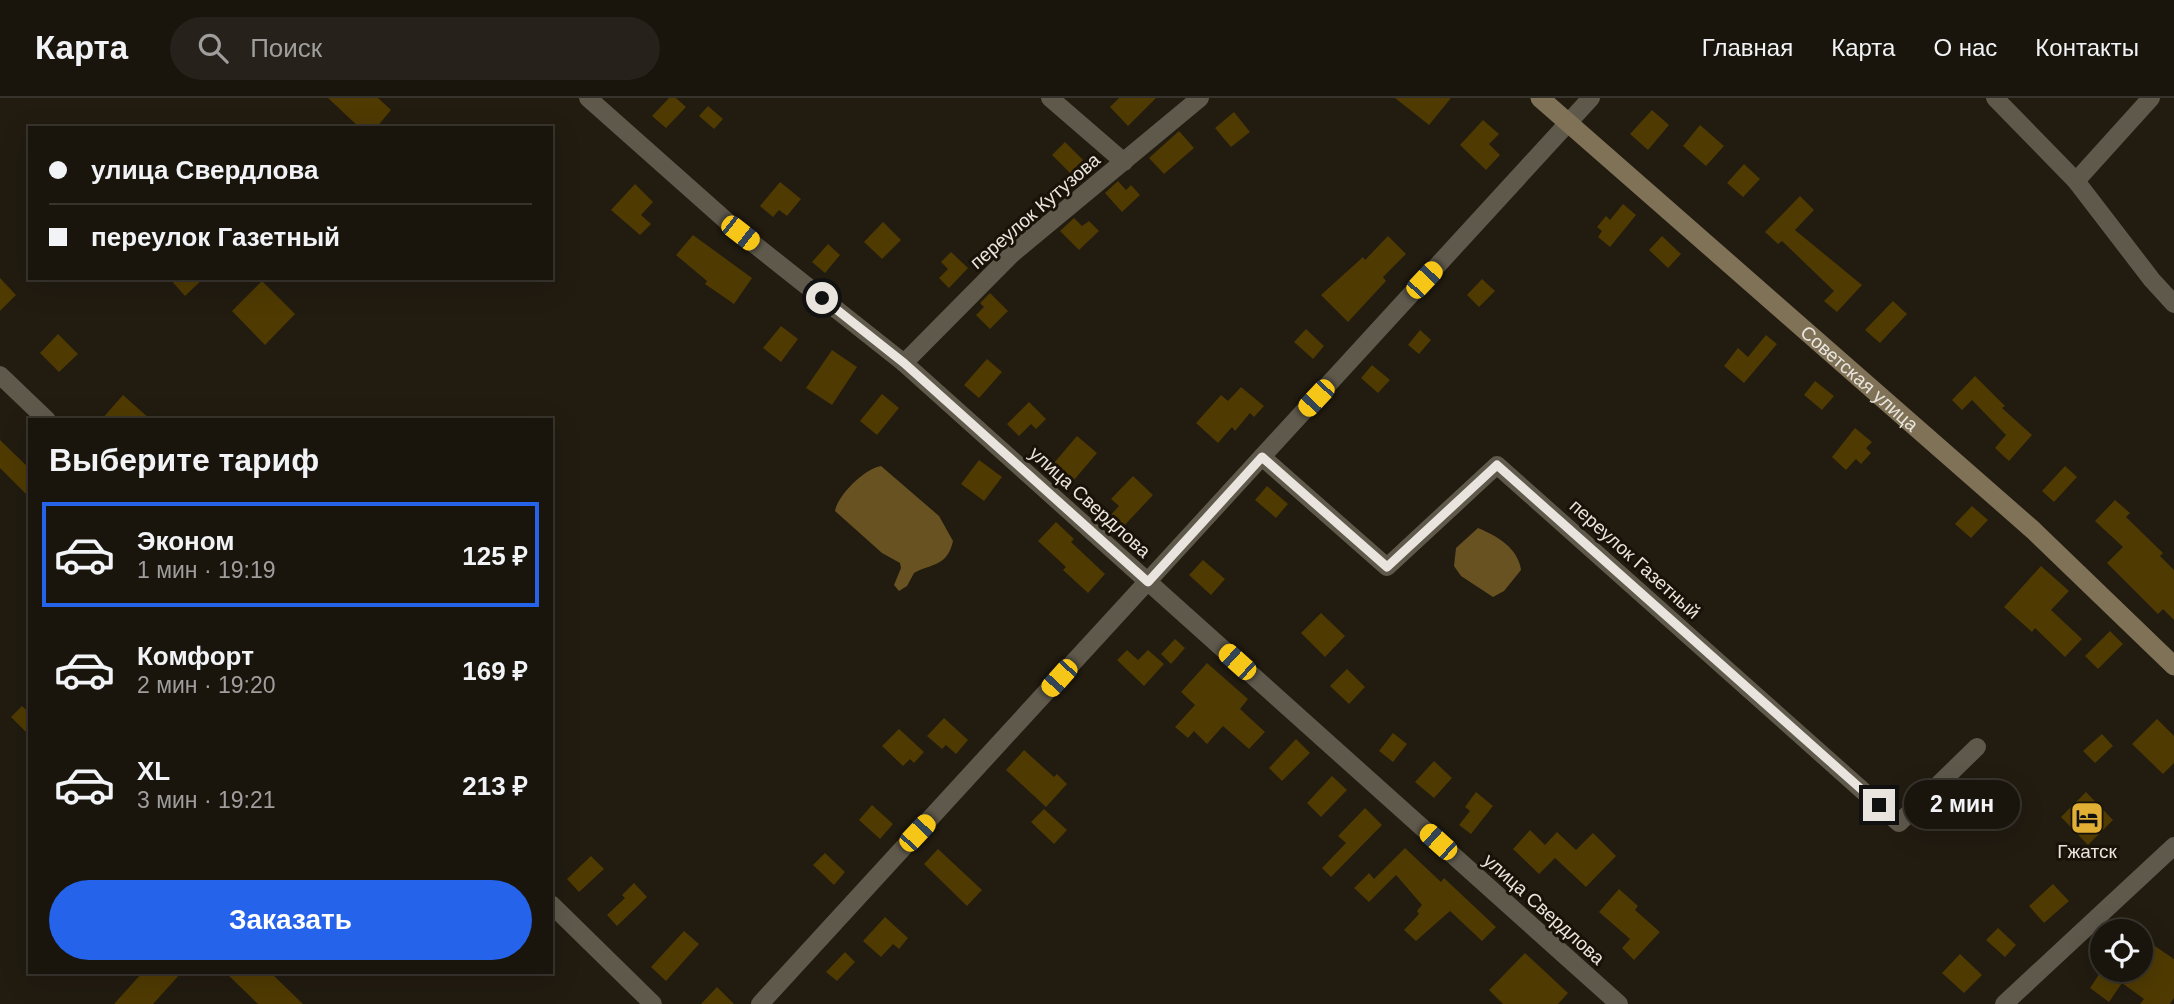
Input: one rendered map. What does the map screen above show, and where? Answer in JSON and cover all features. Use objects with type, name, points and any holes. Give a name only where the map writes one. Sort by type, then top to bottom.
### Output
[{"type":"main road","name":"Советская улица","points":[[1539,98],[2027,524],[2174,666]]},
{"type":"street","name":"улица Свердлова","points":[[588,98],[740,233],[904,363],[1619,1004]]},
{"type":"street","points":[[1050,98],[1124,162]]},
{"type":"street","name":"переулок Кутузова","points":[[904,363],[1012,254],[1200,98]]},
{"type":"street","points":[[760,1004],[1591,98]]},
{"type":"street","points":[[1995,98],[2076,181],[2152,280],[2174,304]]},
{"type":"street","points":[[2076,181],[2151,98]]},
{"type":"street","points":[[0,375],[45,418]]},
{"type":"street","name":"переулок Газетный","points":[[1262,457],[1387,567],[1497,465],[1899,823],[1976,747]]},
{"type":"street","points":[[2004,1004],[2174,846]]},
{"type":"street","points":[[553,906],[653,1004]]},
{"type":"shaded area","points":[[881,466],[939,516],[953,541],[943,560],[914,573],[907,586],[899,591],[894,585],[901,568],[900,563],[882,553],[835,511],[841,498],[853,484],[867,472]]},
{"type":"shaded area","points":[[1478,528],[1511,549],[1521,570],[1504,591],[1493,597],[1461,576],[1454,566],[1456,548]]},
{"type":"building","points":[[328,98],[378,98],[391,110],[378,126],[358,126]]},
{"type":"building","points":[[669,98],[676,98],[686,107],[666,128],[652,116]]},
{"type":"building","points":[[1119,98],[1156,98],[1128,126],[1110,107]]},
{"type":"building","points":[[1395,98],[1451,98],[1429,125]]},
{"type":"building","points":[[708,106],[723,119],[714,129],[699,116]]},
{"type":"building","points":[[1652,110],[1669,125],[1648,150],[1630,134]]},
{"type":"building","points":[[1234,112],[1250,132],[1231,147],[1215,128]]},
{"type":"building","points":[[1483,120],[1499,134],[1489,144],[1500,155],[1486,170],[1460,145]]},
{"type":"building","points":[[1700,125],[1724,146],[1706,166],[1683,146]]},
{"type":"building","points":[[1179,131],[1194,148],[1164,174],[1149,158]]},
{"type":"building","points":[[1065,142],[1083,160],[1070,173],[1052,155]]},
{"type":"building","points":[[1744,164],[1760,179],[1743,197],[1727,183]]},
{"type":"building","points":[[1118,181],[1126,190],[1131,185],[1140,195],[1122,212],[1105,193]]},
{"type":"building","points":[[780,182],[801,199],[787,216],[779,210],[773,217],[760,206]]},
{"type":"building","points":[[635,184],[653,202],[641,215],[651,224],[640,235],[611,210]]},
{"type":"building","points":[[1800,196],[1814,210],[1795,230],[1862,285],[1837,312],[1824,301],[1834,291],[1782,241],[1778,244],[1765,232]]},
{"type":"building","points":[[1623,204],[1636,215],[1610,247],[1598,237],[1602,231],[1597,227],[1606,216],[1610,220]]},
{"type":"building","points":[[1074,218],[1082,226],[1089,221],[1099,231],[1079,250],[1060,231]]},
{"type":"building","points":[[883,222],[901,240],[882,259],[864,242]]},
{"type":"building","points":[[693,235],[752,278],[734,304],[705,284],[707,281],[676,255]]},
{"type":"building","points":[[1388,236],[1406,254],[1383,277],[1386,281],[1348,322],[1321,295],[1363,257],[1365,260]]},
{"type":"building","points":[[1662,236],[1681,254],[1668,268],[1649,250]]},
{"type":"building","points":[[828,244],[840,255],[825,273],[812,262]]},
{"type":"building","points":[[951,252],[968,268],[949,288],[939,278],[948,269],[941,262]]},
{"type":"building","points":[[0,278],[16,295],[0,311]]},
{"type":"building","points":[[1482,279],[1495,291],[1479,307],[1467,295]]},
{"type":"building","points":[[171,280],[202,280],[185,296]]},
{"type":"building","points":[[262,281],[295,314],[265,345],[232,311]]},
{"type":"building","points":[[990,293],[1008,311],[990,329],[976,315],[984,307],[980,303]]},
{"type":"building","points":[[1893,301],[1907,314],[1880,343],[1865,330]]},
{"type":"building","points":[[781,326],[798,339],[781,362],[763,348]]},
{"type":"building","points":[[1306,329],[1324,346],[1313,359],[1294,342]]},
{"type":"building","points":[[1420,330],[1431,340],[1419,354],[1408,345]]},
{"type":"building","points":[[58,334],[78,354],[59,372],[40,353]]},
{"type":"building","points":[[1766,335],[1777,344],[1744,383],[1724,366],[1738,348],[1748,357]]},
{"type":"building","points":[[832,350],[857,367],[832,405],[806,388]]},
{"type":"building","points":[[987,359],[1002,372],[979,398],[964,385]]},
{"type":"building","points":[[1372,365],[1390,380],[1378,393],[1361,378]]},
{"type":"building","points":[[1975,376],[2005,406],[2002,408],[2032,435],[2009,461],[1995,448],[2006,435],[1972,400],[1962,410],[1952,400]]},
{"type":"building","points":[[1815,381],[1834,396],[1822,410],[1804,395]]},
{"type":"building","points":[[1241,387],[1264,406],[1254,417],[1250,413],[1235,431],[1232,427],[1218,443],[1196,423],[1221,395],[1228,401]]},
{"type":"building","points":[[882,394],[899,408],[877,435],[860,421]]},
{"type":"building","points":[[123,395],[149,418],[103,418]]},
{"type":"building","points":[[1029,402],[1046,419],[1036,429],[1031,424],[1019,436],[1007,424]]},
{"type":"building","points":[[1855,428],[1872,442],[1866,448],[1871,453],[1861,464],[1856,459],[1846,470],[1832,457]]},
{"type":"building","points":[[1077,436],[1097,453],[1074,480],[1054,463]]},
{"type":"building","points":[[0,440],[28,467],[28,496],[0,468]]},
{"type":"building","points":[[979,460],[1002,477],[984,501],[961,484]]},
{"type":"building","points":[[2065,466],[2077,477],[2054,502],[2042,491]]},
{"type":"building","points":[[1133,476],[1153,495],[1121,529],[1109,517],[1119,506],[1111,499]]},
{"type":"building","points":[[1267,486],[1288,504],[1276,518],[1255,500]]},
{"type":"building","points":[[2115,500],[2130,513],[2126,517],[2163,553],[2160,556],[2174,570],[2174,620],[2163,609],[2158,614],[2107,563],[2123,547],[2095,521]]},
{"type":"building","points":[[1972,506],[1988,520],[1971,538],[1955,524]]},
{"type":"building","points":[[1056,522],[1074,539],[1071,542],[1105,574],[1088,593],[1063,570],[1066,567],[1038,541]]},
{"type":"building","points":[[1203,560],[1225,579],[1211,595],[1189,575]]},
{"type":"building","points":[[2041,566],[2069,591],[2051,610],[2082,639],[2065,657],[2035,628],[2032,632],[2004,607]]},
{"type":"building","points":[[1321,613],[1345,636],[1325,657],[1301,633]]},
{"type":"building","points":[[2110,631],[2123,644],[2098,669],[2085,656]]},
{"type":"building","points":[[1175,639],[1185,648],[1171,664],[1161,654]]},
{"type":"building","points":[[1127,650],[1138,660],[1148,650],[1164,664],[1144,686],[1117,660]]},
{"type":"building","points":[[1207,663],[1248,699],[1240,709],[1265,732],[1249,749],[1223,726],[1207,744],[1194,731],[1188,738],[1175,727],[1195,705],[1181,692]]},
{"type":"building","points":[[1347,669],[1365,687],[1349,704],[1330,686]]},
{"type":"building","points":[[22,706],[28,711],[28,734],[11,717]]},
{"type":"building","points":[[944,718],[968,740],[956,754],[946,745],[942,749],[927,736]]},
{"type":"building","points":[[2157,719],[2174,736],[2174,763],[2163,774],[2132,744]]},
{"type":"building","points":[[899,729],[924,752],[914,763],[910,759],[903,766],[882,746]]},
{"type":"building","points":[[1393,733],[1407,744],[1393,762],[1379,751]]},
{"type":"building","points":[[2102,734],[2113,746],[2095,763],[2083,751]]},
{"type":"building","points":[[1296,739],[1310,753],[1282,781],[1269,768]]},
{"type":"building","points":[[1024,750],[1054,777],[1057,774],[1067,784],[1046,807],[1006,770]]},
{"type":"building","points":[[1434,761],[1452,778],[1434,798],[1415,782]]},
{"type":"building","points":[[1332,776],[1347,790],[1321,817],[1307,803]]},
{"type":"building","points":[[1476,792],[1493,806],[1471,834],[1459,825],[1470,811],[1465,807]]},
{"type":"building","name":"Гжатск","points":[[2086,792],[2113,820],[2088,845],[2061,817]]},
{"type":"building","points":[[872,805],[893,824],[880,839],[859,820]]},
{"type":"building","points":[[1365,808],[1382,825],[1331,877],[1322,868],[1346,843],[1338,836]]},
{"type":"building","points":[[1044,809],[1067,830],[1054,844],[1031,822]]},
{"type":"building","points":[[1530,830],[1545,845],[1557,832],[1576,850],[1593,833],[1616,856],[1586,887],[1555,858],[1539,874],[1513,849]]},
{"type":"building","points":[[1405,848],[1441,882],[1444,878],[1496,927],[1482,941],[1450,911],[1416,941],[1404,930],[1419,914],[1417,911],[1422,905],[1396,875],[1369,902],[1354,888],[1369,873],[1374,879]]},
{"type":"building","points":[[938,849],[982,890],[967,906],[924,864]]},
{"type":"building","points":[[825,853],[845,872],[834,885],[813,865]]},
{"type":"building","points":[[591,856],[604,869],[579,892],[567,879]]},
{"type":"building","points":[[634,883],[647,897],[617,926],[607,915],[625,898],[622,895]]},
{"type":"building","points":[[2053,884],[2069,901],[2044,923],[2029,906]]},
{"type":"building","points":[[1619,889],[1638,906],[1635,910],[1660,932],[1634,960],[1622,948],[1630,939],[1599,912]]},
{"type":"building","points":[[885,917],[908,938],[899,949],[893,944],[881,957],[863,941]]},
{"type":"building","points":[[1998,928],[2016,945],[2005,957],[1986,940]]},
{"type":"building","points":[[684,931],[699,944],[666,981],[651,967]]},
{"type":"building","points":[[2153,945],[2174,959],[2174,998],[2170,1004],[2140,1004],[2144,999],[2122,983],[2109,1002],[2090,988],[2094,982],[2153,982]]},
{"type":"building","points":[[845,952],[855,962],[837,981],[826,972]]},
{"type":"building","points":[[1525,953],[1568,993],[1558,1004],[1503,1004],[1489,990]]},
{"type":"building","points":[[1960,954],[1982,975],[1964,993],[1942,973]]},
{"type":"building","points":[[141,974],[180,974],[153,1004],[114,1004]]},
{"type":"building","points":[[227,974],[272,974],[303,1004],[258,1004]]},
{"type":"building","points":[[717,987],[734,1004],[701,1004]]},
{"type":"place","name":"Гжатск","points":[[2087,818]]},
{"type":"route","points":[[822,298],[904,363],[1148,582],[1262,457],[1387,567],[1497,465],[1879,805]]}]
